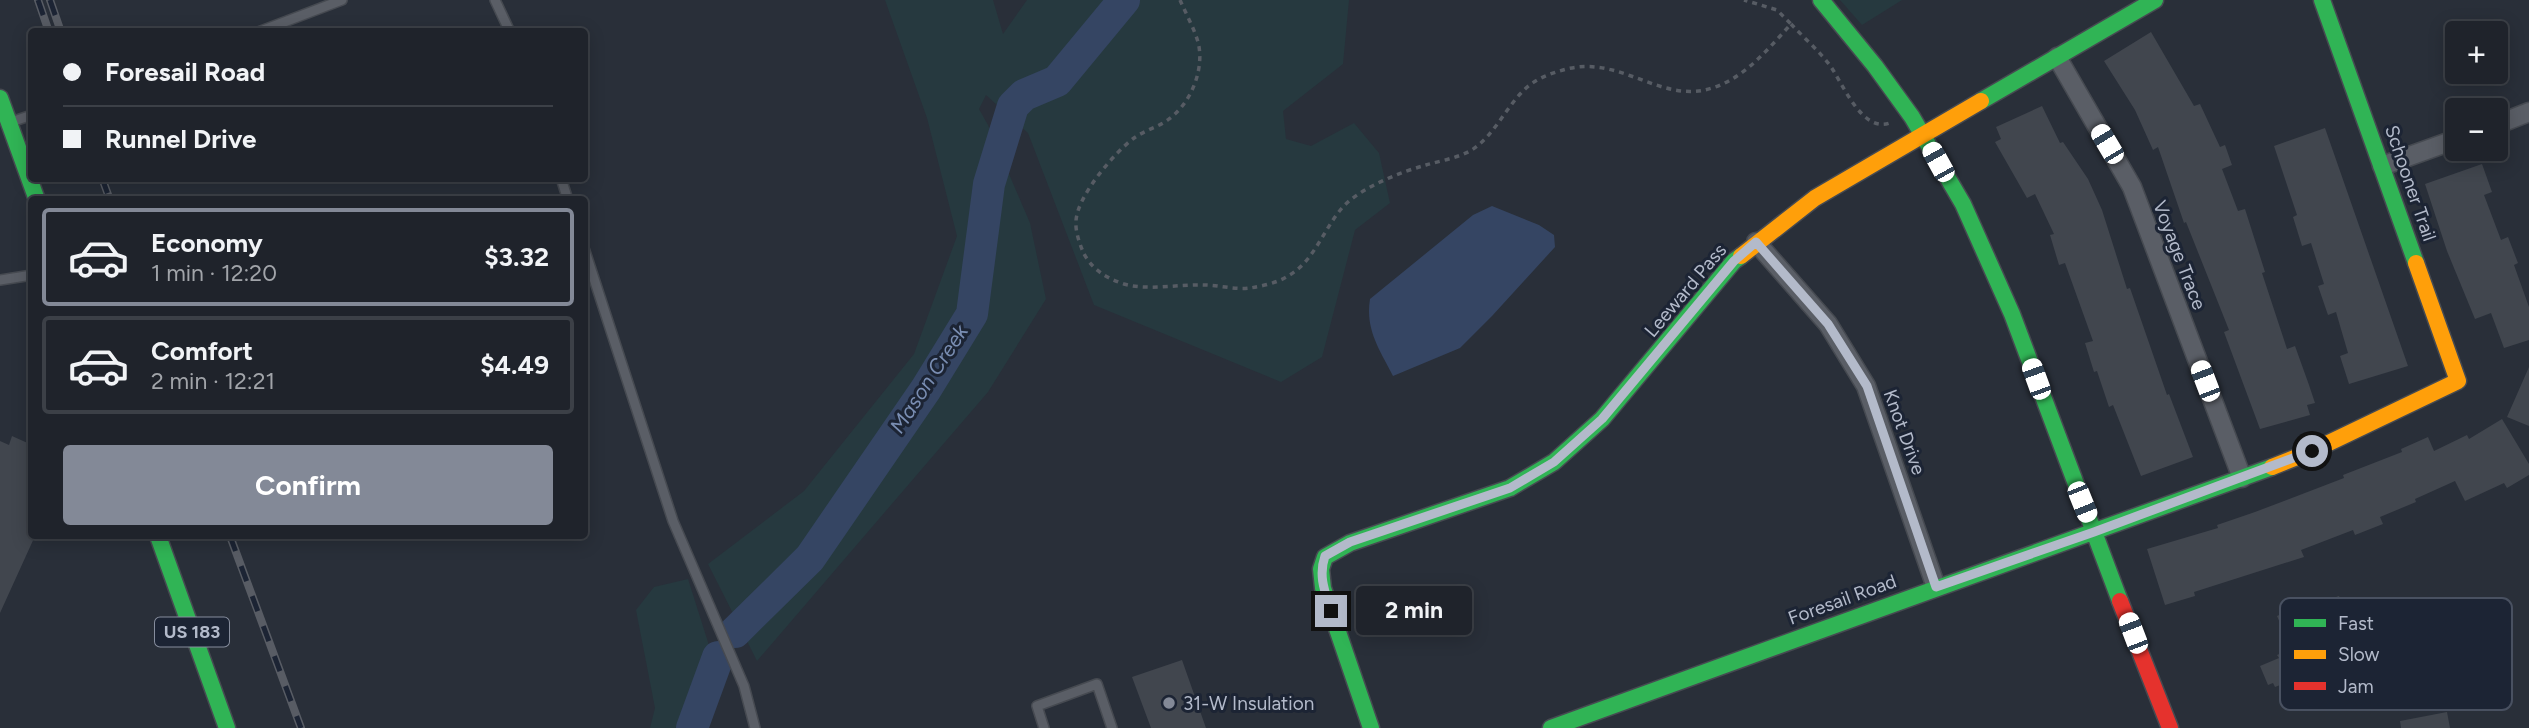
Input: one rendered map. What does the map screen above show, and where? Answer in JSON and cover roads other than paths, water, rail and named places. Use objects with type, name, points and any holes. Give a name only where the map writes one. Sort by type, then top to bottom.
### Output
[{"type":"street","points":[[1821,0],[1850,33],[1923,135],[1962,203],[1995,274],[2169,728]]},
{"type":"street","name":"Leeward Pass","points":[[1371,728],[1324,588],[1321,569],[1325,556],[1350,542],[1510,488],[1554,462],[1602,419],[1734,261],[1756,242],[1815,198],[2155,0]]},
{"type":"street","name":"Schooner Trail","points":[[2322,0],[2458,381]]},
{"type":"street","name":"Voyage Trace","points":[[2057,57],[2132,187],[2242,478]]},
{"type":"street","points":[[1,101],[28,175]]},
{"type":"street","points":[[2508,121],[2529,113]]},
{"type":"street","points":[[2382,166],[2445,143]]},
{"type":"street","name":"Knot Drive","points":[[1756,242],[1828,324],[1867,386],[1936,587]]},
{"type":"street","name":"Foresail Road","points":[[1551,728],[2242,478],[2312,451],[2458,381]]},
{"type":"street","name":"US 183","points":[[159,539],[227,728]]},
{"type":"lane","points":[[268,28],[342,0]]},
{"type":"lane","points":[[495,0],[508,28]]},
{"type":"lane","points":[[9,122],[28,116]]},
{"type":"lane","points":[[588,260],[673,521],[744,686],[755,728]]},
{"type":"lane","points":[[0,280],[28,276]]},
{"type":"lane","points":[[1044,728],[1037,706],[1097,684],[1112,728]]},
{"type":"water","points":[[1492,206],[1539,225],[1554,235],[1555,247],[1460,348],[1393,376],[1372,330],[1370,299],[1473,215]]},
{"type":"waterway","name":"Mason Creek","points":[[735,632],[810,558],[926,389],[972,314],[989,184],[1013,106],[1024,95],[1057,81],[1124,0]]},
{"type":"waterway","name":"Mason Creek","points":[[692,728],[718,657]]},
{"type":"railway","points":[[38,0],[48,28]]},
{"type":"railway","points":[[50,0],[60,28]]},
{"type":"railway","points":[[103,182],[109,196]]},
{"type":"railway","points":[[231,539],[301,728]]},
{"type":"place","name":"31-W Insulation","points":[[1169,703]]}]
